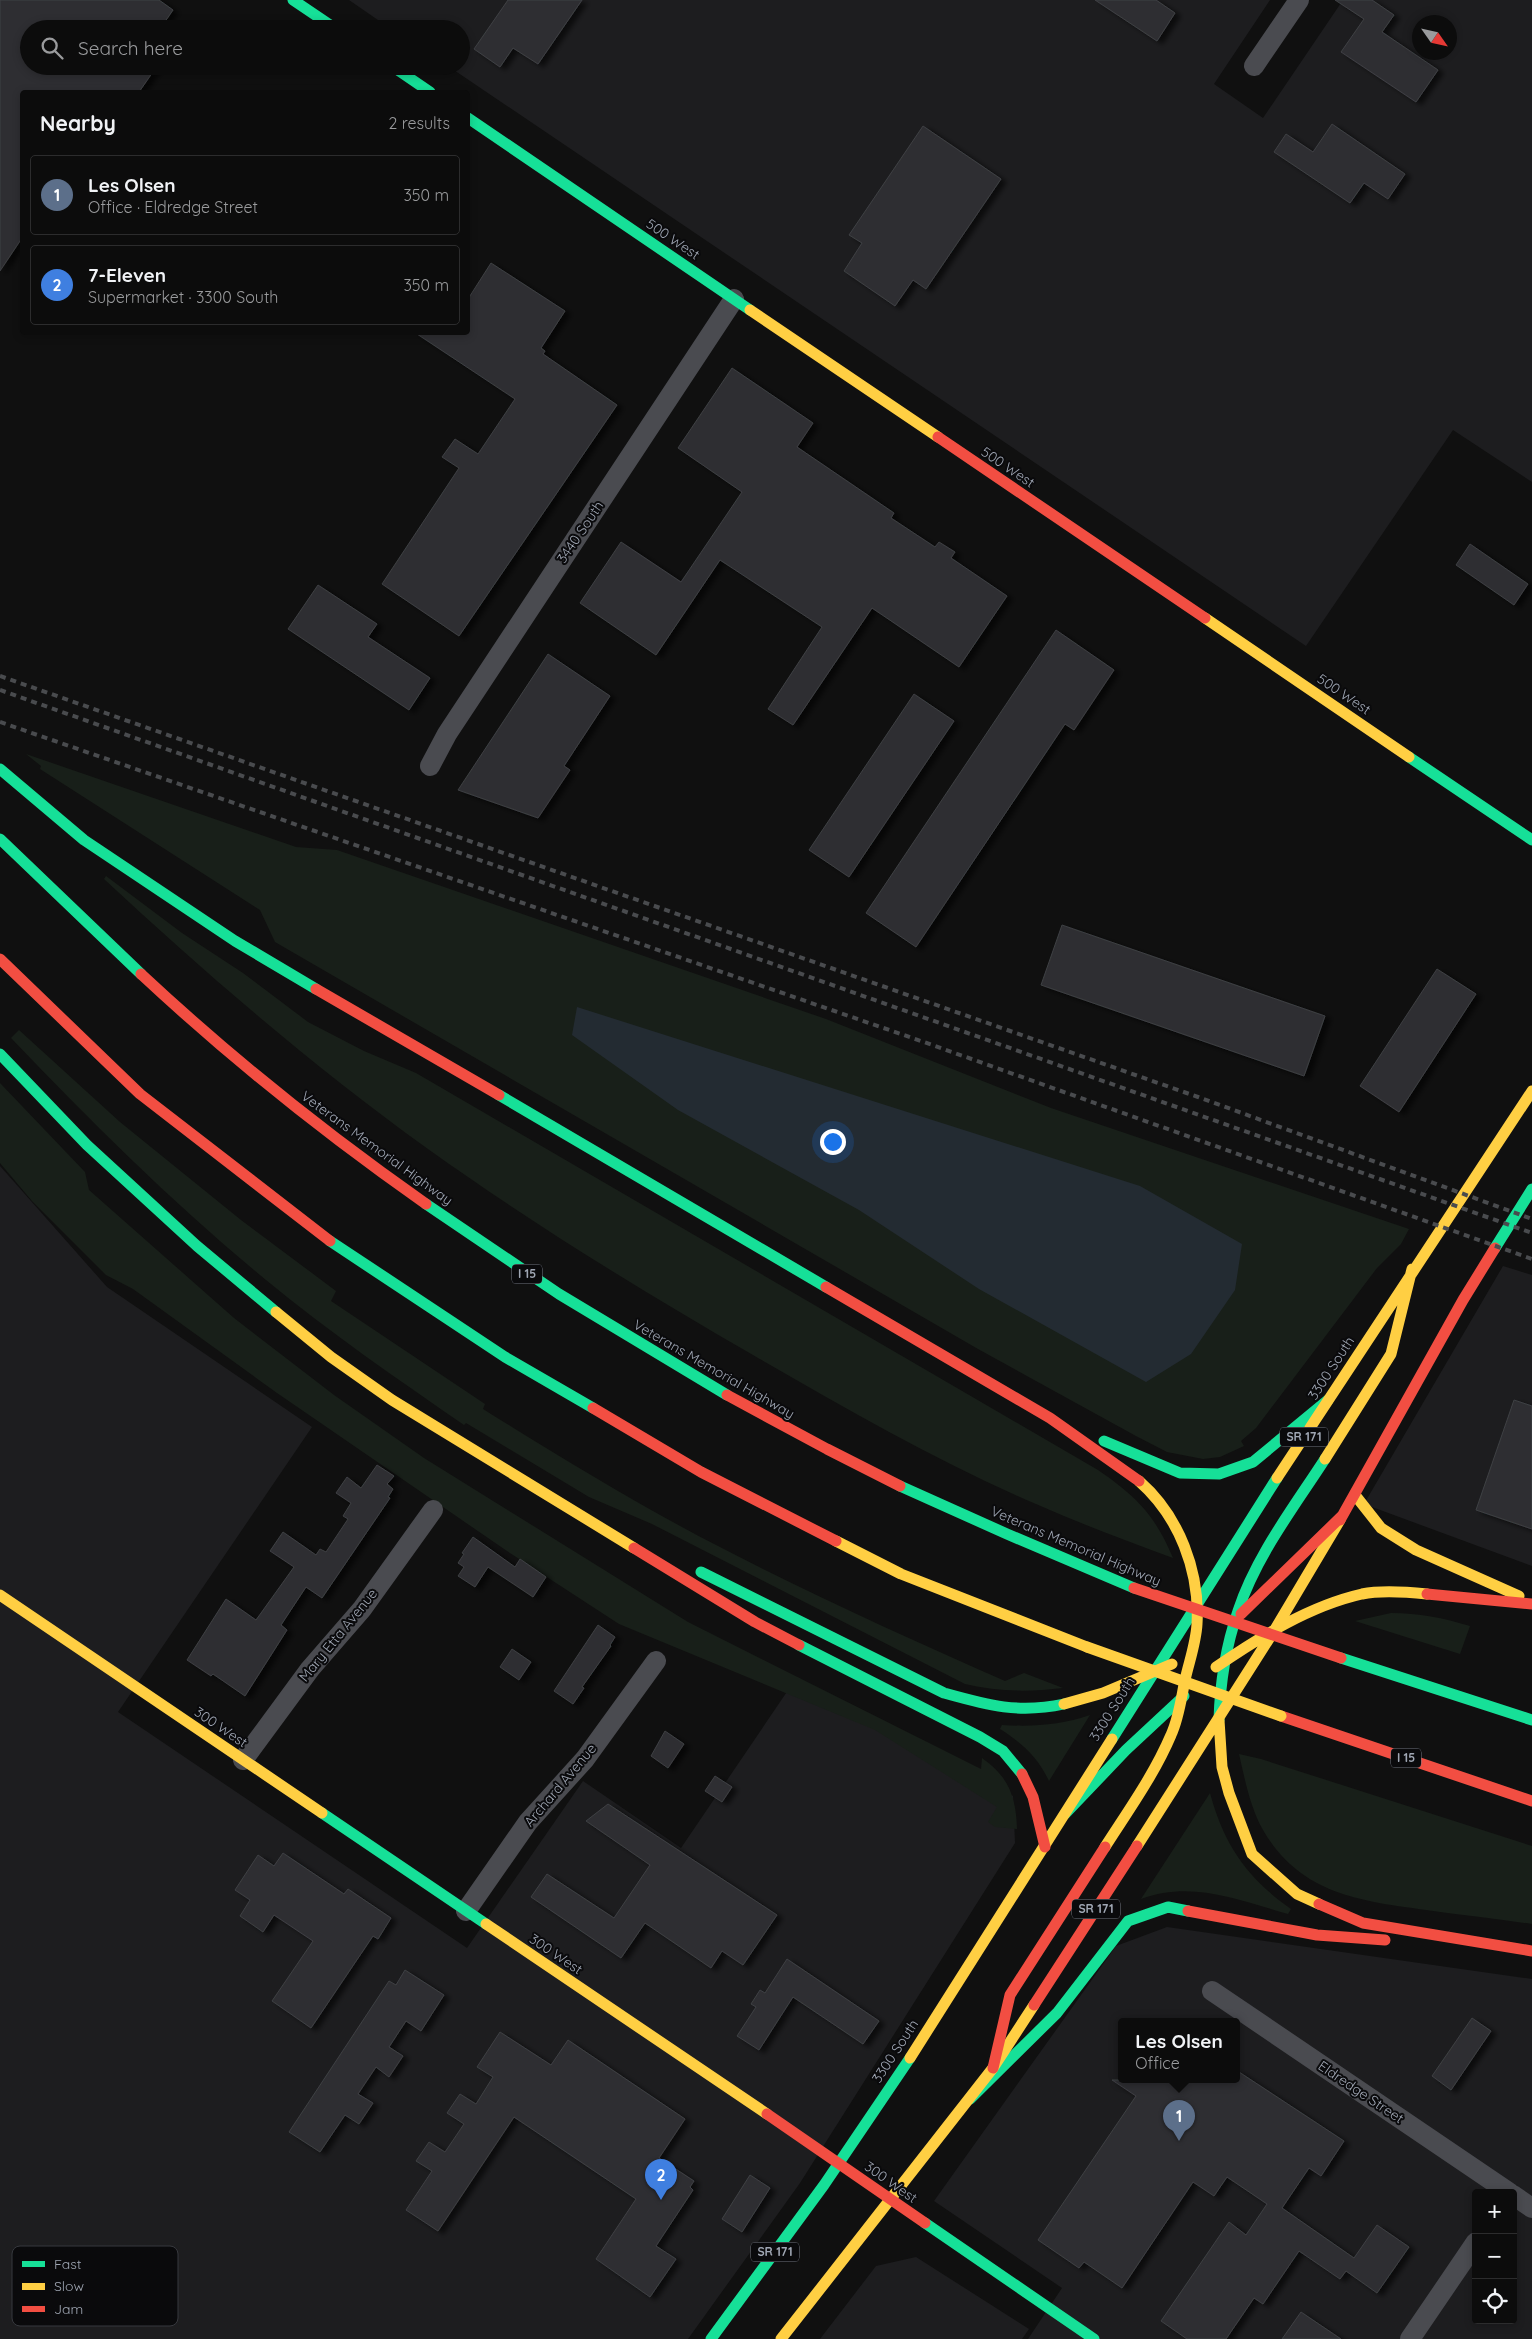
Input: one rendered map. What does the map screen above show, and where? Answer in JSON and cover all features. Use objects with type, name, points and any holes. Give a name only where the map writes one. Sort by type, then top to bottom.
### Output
[{"type":"main road","points":[[293,0],[323,20]]},
{"type":"main road","points":[[405,75],[427,90]]},
{"type":"main road","name":"500 West","points":[[470,119],[1532,840]]},
{"type":"main road","points":[[0,769],[84,840],[235,941],[1050,1418],[1132,1475],[1151,1491],[1167,1512],[1181,1537],[1188,1558],[1197,1606],[1197,1625],[1192,1652],[1174,1729],[1148,1779],[1010,1995],[993,2068]]},
{"type":"main road","name":"Veterans Memorial Highway","points":[[0,839],[88,926],[202,1030],[312,1121],[416,1197],[543,1285],[678,1367],[789,1430],[883,1478],[1015,1539],[1134,1588],[1532,1720]]},
{"type":"main road","name":"I 15","points":[[0,959],[140,1094],[315,1231],[505,1357],[701,1472],[901,1574],[1087,1647],[1281,1716],[1532,1801]]},
{"type":"main road","points":[[0,1054],[88,1145],[183,1232],[258,1298],[331,1357],[392,1400],[755,1622],[980,1736],[1006,1754],[1020,1771],[1036,1798],[1045,1847]]},
{"type":"main road","name":"3300 South","points":[[711,2339],[839,2165],[1045,1847],[1152,1673],[1197,1606],[1412,1269],[1532,1091]]},
{"type":"main road","name":"SR 171","points":[[781,2339],[993,2068],[1274,1631],[1355,1495],[1463,1300],[1532,1189]]},
{"type":"main road","points":[[1412,1269],[1391,1354],[1262,1558],[1246,1590],[1235,1620],[1225,1660],[1219,1718],[1222,1767],[1252,1854],[1297,1894],[1363,1923],[1514,1949]]},
{"type":"main road","points":[[1050,1418],[1180,1473],[1219,1474],[1253,1462],[1328,1400]]},
{"type":"main road","points":[[1355,1495],[1381,1528],[1416,1550],[1532,1603]]},
{"type":"main road","points":[[1220,1632],[1235,1620],[1343,1516]]},
{"type":"main road","points":[[604,1529],[740,1589],[944,1693],[980,1704],[1016,1709],[1055,1706],[1106,1694],[1152,1673],[1205,1643]]},
{"type":"main road","points":[[1065,1814],[1126,1750],[1225,1660],[1274,1631],[1324,1606],[1363,1594],[1382,1592],[1405,1592],[1532,1603]]},
{"type":"main road","name":"300 West","points":[[0,1595],[466,1910],[1094,2339]]},
{"type":"main road","points":[[970,2099],[1057,2013],[1128,1921],[1168,1907],[1317,1935],[1532,1951]]},
{"type":"street","points":[[1254,66],[1299,0]]},
{"type":"street","name":"3440 South","points":[[430,766],[447,734],[734,300]]},
{"type":"street","name":"Mary Etta Avenue","points":[[243,1760],[310,1670],[362,1609],[433,1510]]},
{"type":"street","name":"Archard Avenue","points":[[466,1910],[528,1822],[585,1759],[656,1661]]},
{"type":"street","name":"Eldredge Street","points":[[1212,1991],[1504,2189]]},
{"type":"street","points":[[1517,2198],[1532,2208]]},
{"type":"street","points":[[1410,2339],[1472,2248]]},
{"type":"shaded area","points":[[349,0],[1270,0],[1214,84],[1263,118],[1343,0],[1532,0],[1532,482],[1453,430],[1306,646],[461,75],[470,75],[470,20],[378,20]]},
{"type":"shaded area","points":[[26,754],[296,847],[337,850],[826,1019],[1051,1108],[1409,1229],[1401,1244],[1377,1268],[1256,1428],[1241,1441],[1244,1446],[1220,1457],[1203,1459],[1167,1452],[978,1349],[275,942],[260,910],[40,769],[41,766]]},
{"type":"shaded area","points":[[106,876],[182,933],[243,973],[308,1022],[364,1051],[416,1073],[1098,1470],[1134,1498],[1143,1508],[1159,1530],[1173,1558],[1104,1532],[999,1488],[928,1452],[711,1331],[548,1230],[428,1149],[344,1086],[182,950],[104,879]]},
{"type":"shaded area","points":[[577,1007],[1140,1186],[1242,1244],[1235,1290],[1191,1354],[1146,1382],[979,1289],[859,1210],[678,1110],[572,1035]]},
{"type":"shaded area","points":[[19,1030],[120,1122],[241,1220],[336,1291],[331,1301],[485,1404],[483,1409],[570,1463],[658,1514],[825,1599],[1005,1681],[1024,1673],[1063,1688],[1014,1690],[990,1689],[965,1684],[652,1524],[589,1497],[466,1423],[464,1425],[338,1336],[232,1252],[103,1132],[11,1038]]},
{"type":"shaded area","points":[[0,1083],[85,1172],[89,1190],[234,1318],[334,1395],[424,1458],[688,1622],[981,1769],[982,1758],[1005,1780],[1013,1797],[1017,1829],[995,1827],[988,1822],[997,1807],[875,1730],[619,1624],[507,1551],[277,1393],[133,1289],[106,1275],[32,1201],[0,1163]]},
{"type":"shaded area","points":[[0,1166],[107,1287],[312,1427],[118,1712],[467,1948],[583,1781],[681,1848],[797,1677],[1013,1796],[1015,1843],[800,2183],[688,2339],[0,2339]]},
{"type":"shaded area","points":[[1503,1266],[1532,1275],[1532,1566],[1364,1504]]},
{"type":"shaded area","points":[[1391,1613],[1431,1616],[1470,1626],[1460,1654],[1355,1621]]},
{"type":"shaded area","points":[[1090,1715],[1049,1781],[1045,1772],[1029,1751],[1000,1729],[1002,1725],[1025,1726],[1047,1724]]},
{"type":"shaded area","points":[[1239,1754],[1261,1759],[1532,1846],[1532,1924],[1378,1903],[1334,1891],[1313,1881],[1295,1868],[1278,1851],[1263,1830],[1251,1803]]},
{"type":"shaded area","points":[[1210,1793],[1222,1829],[1239,1859],[1262,1885],[1291,1909],[1288,1914],[1233,1898],[1197,1892],[1178,1891],[1141,1899]]},
{"type":"shaded area","points":[[1167,1927],[1532,1979],[1532,2339],[1028,2339],[1062,2288],[934,2201],[1116,1946]]},
{"type":"shaded area","points":[[916,2257],[1029,2329],[1022,2339],[820,2339],[876,2266]]},
{"type":"building","points":[[0,0],[159,0],[173,10],[166,20],[20,20],[20,75],[151,75],[140,90],[20,90],[20,241],[0,271]]},
{"type":"building","points":[[508,0],[582,0],[538,64],[513,48],[500,67],[474,49]]},
{"type":"building","points":[[1095,0],[1156,0],[1175,13],[1157,41]]},
{"type":"building","points":[[1335,0],[1372,0],[1394,15],[1382,32],[1412,52],[1412,60],[1423,60],[1438,70],[1416,102],[1341,52],[1364,19]]},
{"type":"building","points":[[1332,124],[1405,174],[1388,199],[1364,183],[1350,203],[1274,152],[1286,134],[1313,152]]},
{"type":"building","points":[[923,126],[1001,179],[926,289],[913,280],[895,306],[844,271],[862,243],[849,235]]},
{"type":"building","points":[[491,263],[565,311],[541,348],[545,351],[543,354],[617,405],[459,636],[382,584],[459,468],[442,457],[455,439],[478,454],[515,399],[419,335],[470,335],[470,296]]},
{"type":"building","points":[[732,368],[813,423],[797,447],[894,513],[891,518],[935,547],[939,542],[955,552],[951,558],[1007,596],[959,667],[872,608],[793,725],[768,709],[822,627],[720,560],[656,655],[580,603],[621,542],[681,582],[742,492],[678,448]]},
{"type":"building","points":[[1470,544],[1528,584],[1514,605],[1456,565]]},
{"type":"building","points":[[318,585],[377,624],[368,637],[430,678],[409,710],[288,629]]},
{"type":"building","points":[[1056,630],[1114,670],[1074,730],[1065,724],[916,947],[866,913]]},
{"type":"building","points":[[548,654],[610,696],[564,766],[570,770],[538,818],[458,790]]},
{"type":"building","points":[[914,694],[954,721],[849,877],[809,850]]},
{"type":"building","points":[[1062,925],[1325,1016],[1304,1076],[1041,985]]},
{"type":"building","points":[[1437,969],[1476,994],[1399,1112],[1360,1086]]},
{"type":"building","points":[[1514,1400],[1532,1406],[1532,1529],[1476,1510]]},
{"type":"building","points":[[377,1465],[394,1476],[387,1484],[393,1489],[388,1497],[390,1498],[322,1598],[306,1587],[281,1625],[287,1630],[245,1696],[213,1674],[211,1676],[187,1660],[226,1599],[256,1620],[294,1567],[270,1551],[283,1532],[316,1555],[320,1549],[326,1552],[348,1519],[343,1516],[351,1503],[336,1493],[347,1477],[361,1488]]},
{"type":"building","points":[[473,1537],[515,1567],[520,1559],[546,1577],[533,1597],[488,1567],[475,1587],[458,1576],[464,1567],[458,1563],[464,1554],[462,1553]]},
{"type":"building","points":[[598,1625],[615,1637],[573,1704],[554,1691]]},
{"type":"building","points":[[512,1649],[531,1662],[519,1680],[500,1667]]},
{"type":"building","points":[[665,1731],[684,1744],[668,1768],[651,1756]]},
{"type":"building","points":[[715,1776],[732,1787],[722,1802],[705,1791]]},
{"type":"building","points":[[608,1804],[777,1915],[743,1965],[722,1951],[711,1968],[645,1923],[621,1958],[531,1897],[547,1874],[614,1918],[650,1865],[586,1821]]},
{"type":"building","points":[[283,1853],[344,1894],[348,1889],[391,1918],[378,1939],[373,1936],[311,2028],[272,2001],[313,1941],[274,1915],[263,1932],[240,1916],[250,1900],[235,1890],[258,1855],[274,1866]]},
{"type":"building","points":[[787,1959],[879,2021],[863,2044],[793,1997],[759,2050],[737,2036],[756,2007],[751,2004],[760,1990],[765,1993]]},
{"type":"building","points":[[405,1970],[444,1995],[421,2031],[406,2021],[389,2047],[403,2056],[389,2077],[376,2067],[358,2094],[373,2103],[359,2124],[345,2115],[320,2152],[289,2132],[389,1981],[396,1985]]},
{"type":"building","points":[[1472,2018],[1491,2031],[1451,2090],[1432,2076]]},
{"type":"building","points":[[500,2032],[551,2065],[568,2040],[685,2119],[659,2158],[694,2181],[690,2187],[693,2190],[656,2246],[676,2259],[650,2297],[596,2259],[636,2199],[514,2117],[438,2231],[406,2210],[432,2171],[416,2161],[429,2142],[445,2152],[464,2124],[447,2113],[460,2094],[476,2104],[493,2077],[477,2067]]},
{"type":"building","points":[[1240,2073],[1344,2141],[1321,2176],[1309,2168],[1282,2208],[1354,2258],[1377,2225],[1409,2247],[1377,2293],[1346,2271],[1340,2279],[1299,2251],[1263,2304],[1254,2298],[1226,2339],[1187,2339],[1161,2321],[1229,2222],[1246,2235],[1267,2204],[1227,2177],[1214,2196],[1193,2182],[1122,2288],[1084,2262],[1079,2268],[1038,2240],[1136,2096],[1112,2080],[1118,2080],[1118,2083],[1240,2083]]},
{"type":"building","points":[[750,2175],[770,2188],[742,2232],[722,2219]]},
{"type":"building","points":[[1301,2312],[1341,2339],[1282,2339]]},
{"type":"railway","points":[[0,676],[1198,1097],[1532,1219]]},
{"type":"railway","points":[[0,690],[1532,1233]]},
{"type":"railway","points":[[0,722],[921,1041],[1532,1259]]},
{"type":"traffic: fast","points":[[293,0],[323,20]]},
{"type":"traffic: fast","points":[[405,75],[427,90]]},
{"type":"traffic: fast","points":[[470,119],[750,310]]},
{"type":"traffic: fast","points":[[1409,757],[1532,840]]},
{"type":"traffic: fast","points":[[0,769],[84,840],[235,941],[316,989]]},
{"type":"traffic: fast","points":[[0,839],[141,974]]},
{"type":"traffic: fast","points":[[0,1054],[87,1145],[197,1246],[276,1312]]},
{"type":"traffic: fast","points":[[499,1095],[826,1287]]},
{"type":"traffic: fast","points":[[1495,1248],[1532,1189]]},
{"type":"traffic: fast","points":[[426,1204],[559,1294],[727,1395]]},
{"type":"traffic: fast","points":[[330,1241],[505,1357],[593,1408]]},
{"type":"traffic: fast","points":[[1104,1441],[1180,1473],[1219,1474],[1253,1462],[1328,1400]]},
{"type":"traffic: fast","points":[[1219,1720],[1222,1678],[1227,1651],[1238,1611],[1246,1591],[1265,1551],[1325,1459]]},
{"type":"traffic: fast","points":[[1112,1739],[1277,1478]]},
{"type":"traffic: fast","points":[[900,1486],[1134,1588]]},
{"type":"traffic: fast","points":[[701,1572],[944,1693],[1003,1707],[1032,1708],[1064,1704]]},
{"type":"traffic: fast","points":[[799,1645],[980,1737],[1003,1751],[1022,1774]]},
{"type":"traffic: fast","points":[[1341,1658],[1532,1720]]},
{"type":"traffic: fast","points":[[1065,1814],[1126,1750],[1184,1696]]},
{"type":"traffic: fast","points":[[322,1813],[486,1924]]},
{"type":"traffic: fast","points":[[970,2099],[1057,2013],[1128,1921],[1168,1907],[1188,1911]]},
{"type":"traffic: fast","points":[[711,2339],[824,2185],[910,2058]]},
{"type":"traffic: fast","points":[[925,2223],[1094,2339]]},
{"type":"traffic: slow","points":[[750,310],[938,437]]},
{"type":"traffic: slow","points":[[1205,618],[1409,757]]},
{"type":"traffic: slow","points":[[1277,1478],[1532,1091]]},
{"type":"traffic: slow","points":[[1325,1459],[1391,1354],[1412,1269]]},
{"type":"traffic: slow","points":[[276,1312],[331,1357],[392,1400],[634,1548]]},
{"type":"traffic: slow","points":[[1105,1847],[1149,1779],[1174,1729],[1194,1645],[1197,1624],[1195,1584],[1184,1546],[1176,1528],[1165,1511],[1139,1481]]},
{"type":"traffic: slow","points":[[1355,1495],[1381,1528],[1416,1550],[1519,1596]]},
{"type":"traffic: slow","points":[[1137,1846],[1274,1631],[1340,1520]]},
{"type":"traffic: slow","points":[[836,1541],[901,1574],[1087,1647]]},
{"type":"traffic: slow","points":[[1216,1667],[1304,1614],[1342,1599],[1378,1592],[1427,1594]]},
{"type":"traffic: slow","points":[[0,1595],[322,1813]]},
{"type":"traffic: slow","points":[[1087,1647],[1281,1716]]},
{"type":"traffic: slow","points":[[1064,1704],[1103,1693],[1172,1664]]},
{"type":"traffic: slow","points":[[1219,1720],[1222,1767],[1229,1793],[1252,1854],[1297,1894],[1319,1904]]},
{"type":"traffic: slow","points":[[910,2058],[1112,1739]]},
{"type":"traffic: slow","points":[[486,1924],[767,2114]]},
{"type":"traffic: slow","points":[[781,2339],[993,2068],[1034,2005]]},
{"type":"traffic: jam","points":[[938,437],[1205,618]]},
{"type":"traffic: jam","points":[[0,959],[140,1094],[330,1241]]},
{"type":"traffic: jam","points":[[141,974],[244,1065],[316,1123],[426,1204]]},
{"type":"traffic: jam","points":[[316,989],[499,1095]]},
{"type":"traffic: jam","points":[[1340,1520],[1463,1300],[1495,1248]]},
{"type":"traffic: jam","points":[[826,1287],[1050,1418],[1139,1481]]},
{"type":"traffic: jam","points":[[727,1395],[900,1486]]},
{"type":"traffic: jam","points":[[593,1408],[701,1472],[836,1541]]},
{"type":"traffic: jam","points":[[1241,1614],[1343,1515]]},
{"type":"traffic: jam","points":[[634,1548],[755,1622],[799,1645]]},
{"type":"traffic: jam","points":[[1134,1588],[1341,1658]]},
{"type":"traffic: jam","points":[[1427,1594],[1532,1604]]},
{"type":"traffic: jam","points":[[1281,1716],[1532,1801]]},
{"type":"traffic: jam","points":[[1022,1774],[1033,1797],[1045,1847]]},
{"type":"traffic: jam","points":[[1034,2005],[1137,1846]]},
{"type":"traffic: jam","points":[[993,2068],[1010,1995],[1105,1847]]},
{"type":"traffic: jam","points":[[1319,1904],[1363,1923],[1532,1951]]},
{"type":"traffic: jam","points":[[1188,1911],[1317,1935],[1385,1940]]},
{"type":"traffic: jam","points":[[767,2114],[925,2223]]},
{"type":"place","name":"Les Olsen","points":[[1179,2141]]},
{"type":"place","name":"7-Eleven","points":[[661,2200]]}]
